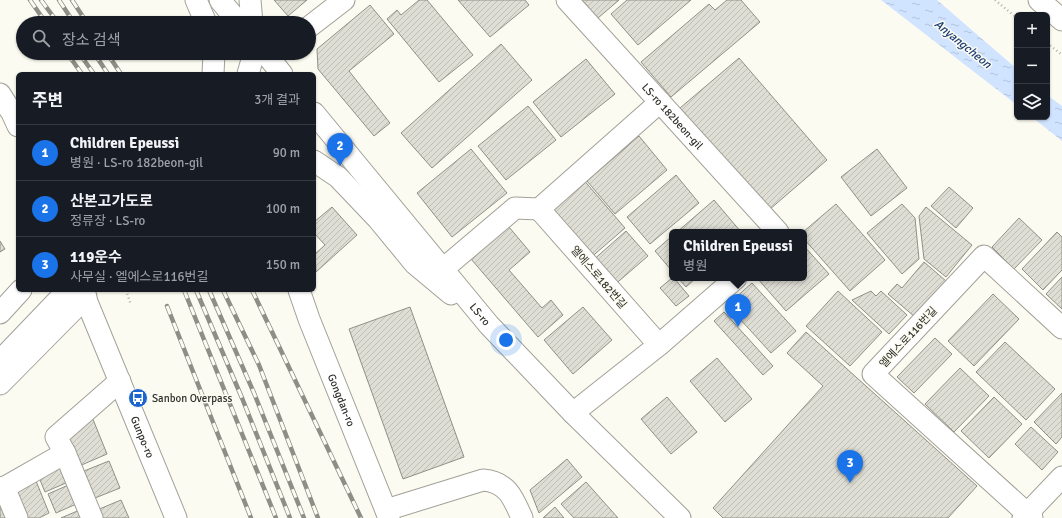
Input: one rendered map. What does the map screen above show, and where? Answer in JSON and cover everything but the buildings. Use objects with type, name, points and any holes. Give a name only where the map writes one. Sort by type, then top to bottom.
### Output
[{"type":"street","points":[[196,0],[203,16]]},
{"type":"street","points":[[220,0],[233,16]]},
{"type":"street","points":[[250,0],[251,16]]},
{"type":"street","points":[[316,22],[344,0]]},
{"type":"street","name":"LS-ro 182beon-gil","points":[[567,0],[775,229]]},
{"type":"street","points":[[1039,0],[1062,20]]},
{"type":"street","points":[[213,72],[214,60]]},
{"type":"street","points":[[251,72],[268,61]]},
{"type":"street","points":[[0,94],[12,112],[16,121]]},
{"type":"street","points":[[443,269],[515,208],[539,209],[660,102]]},
{"type":"street","name":"LS-ro","points":[[316,115],[489,325],[573,413],[680,518]]},
{"type":"street","points":[[316,162],[338,177],[378,219],[415,264],[489,325]]},
{"type":"street","name":"엘에스로182번길","points":[[539,209],[659,345]]},
{"type":"street","name":"엘에스로116번길","points":[[1028,516],[873,374],[984,256],[1062,328]]},
{"type":"street","points":[[573,413],[659,345],[733,281]]},
{"type":"street","points":[[0,312],[18,292]]},
{"type":"street","points":[[0,340],[46,292]]},
{"type":"street","points":[[0,361],[78,292]]},
{"type":"street","points":[[0,384],[78,292]]},
{"type":"street","name":"Gunpo-ro","points":[[78,292],[120,381],[176,518]]},
{"type":"street","name":"Gongdan-ro","points":[[300,292],[309,319],[387,514],[483,480],[493,481],[503,486],[512,497],[522,518]]},
{"type":"street","points":[[92,518],[56,437],[120,381]]},
{"type":"street","points":[[17,518],[2,489],[64,453]]},
{"type":"street","points":[[1028,516],[1062,477]]},
{"type":"path","points":[[995,0],[1014,16]]},
{"type":"path","points":[[1050,45],[1062,55]]},
{"type":"path","points":[[127,292],[131,306]]},
{"type":"water","name":"Anyangcheon","points":[[881,0],[937,0],[1014,66],[1014,103]]},
{"type":"water","points":[[1050,97],[1062,106],[1062,141],[1036,120],[1050,120]]},
{"type":"railway","points":[[30,0],[41,16]]},
{"type":"railway","points":[[41,0],[53,16]]},
{"type":"railway","points":[[59,0],[69,16]]},
{"type":"railway","points":[[72,0],[82,16]]},
{"type":"railway","points":[[72,60],[81,72]]},
{"type":"railway","points":[[84,60],[93,72]]},
{"type":"railway","points":[[99,60],[107,72]]},
{"type":"railway","points":[[112,60],[120,72]]},
{"type":"railway","points":[[185,292],[276,518]]},
{"type":"railway","points":[[197,292],[242,398],[290,518]]},
{"type":"railway","points":[[210,292],[254,393],[304,518]]},
{"type":"railway","points":[[224,292],[259,365],[318,518]]},
{"type":"railway","points":[[253,292],[361,518]]},
{"type":"railway","points":[[167,306],[251,518]]},
{"type":"place","name":"산본고가도로","points":[[340,166]]},
{"type":"place","name":"Children Epeussi","points":[[738,327]]},
{"type":"place","name":"Sanbon Overpass","points":[[138,398]]},
{"type":"place","name":"119운수","points":[[850,483]]}]
